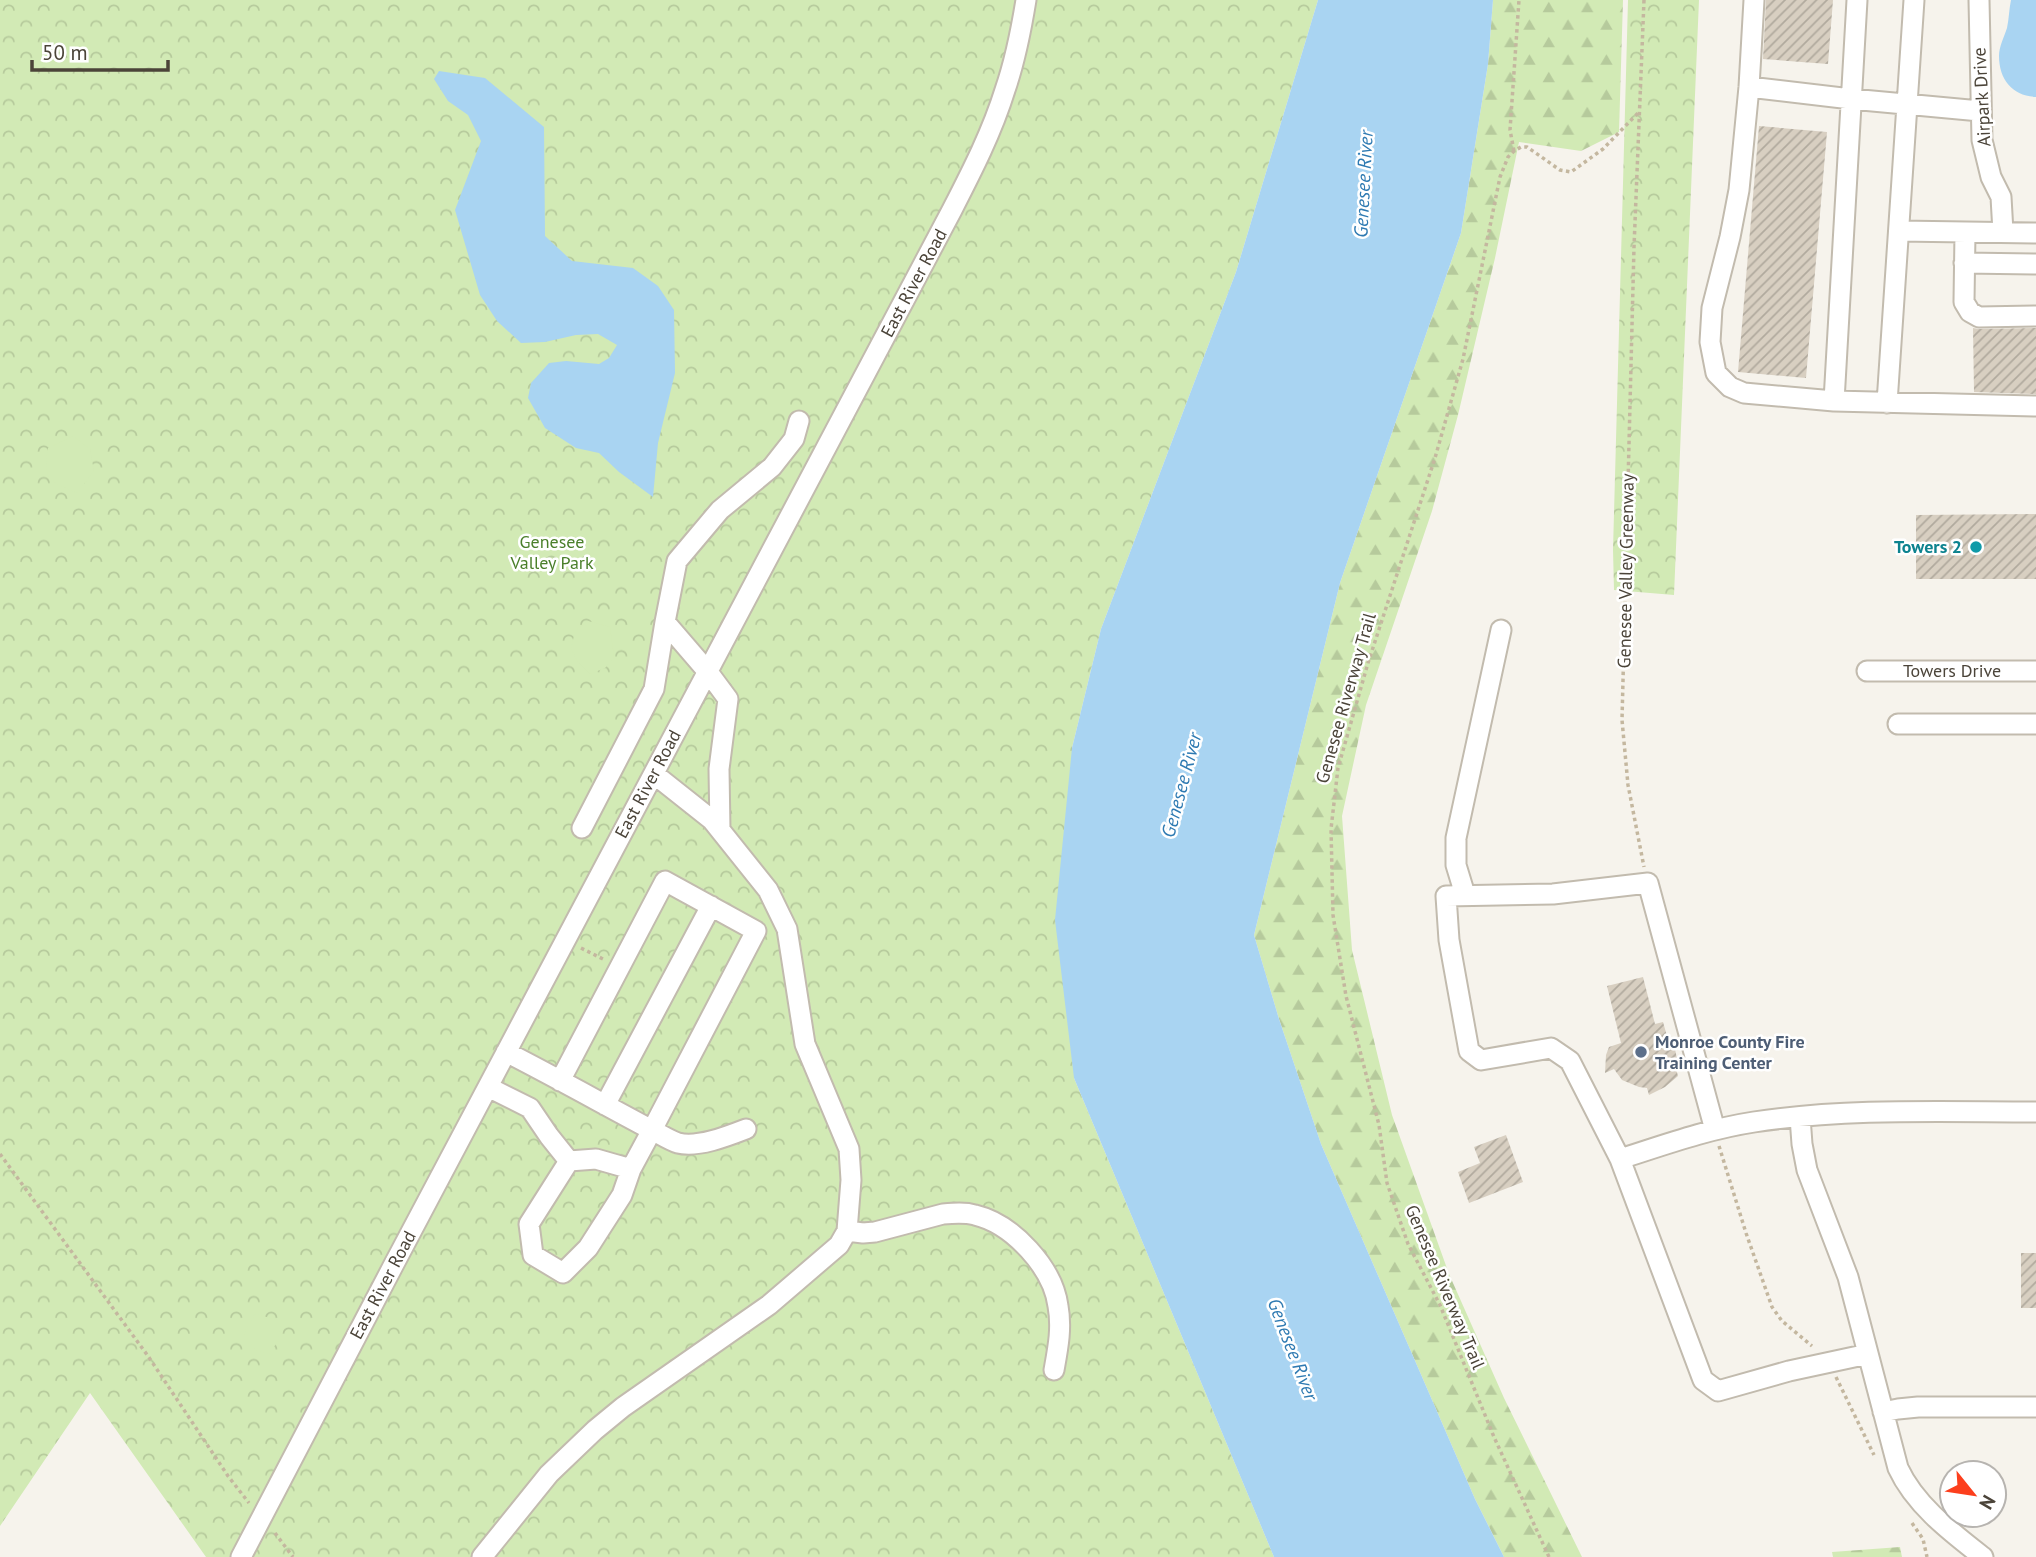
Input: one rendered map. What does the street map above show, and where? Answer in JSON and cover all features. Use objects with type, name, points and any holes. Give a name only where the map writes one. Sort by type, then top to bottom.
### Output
[{"type":"street","name":"East River Road","points":[[241,1557],[917,278],[996,118],[1013,64],[1026,0]]},
{"type":"street","points":[[1754,0],[1739,190],[1712,308],[1710,342],[1716,373],[1730,387],[1744,393],[1834,401],[2036,406]]},
{"type":"street","points":[[1834,401],[1857,0]]},
{"type":"street","points":[[1886,403],[1914,0]]},
{"type":"street","name":"Airpark Drive","points":[[1979,0],[1980,111],[1984,153],[2003,206],[2003,232]]},
{"type":"street","points":[[1749,87],[1980,111]]},
{"type":"street","points":[[1899,231],[2036,233]]},
{"type":"street","points":[[1965,233],[1964,302],[1970,312],[1979,317],[2036,316]]},
{"type":"street","points":[[1964,264],[2036,264]]},
{"type":"street","points":[[582,828],[654,689],[677,561],[720,510],[772,467],[794,439],[799,421]]},
{"type":"street","points":[[664,622],[728,699],[719,769],[720,830]]},
{"type":"street","points":[[1463,896],[1455,865],[1456,838],[1501,630]]},
{"type":"street","name":"Towers Drive","points":[[1867,671],[2036,671]]},
{"type":"street","points":[[1898,724],[2036,724]]},
{"type":"street","points":[[482,1557],[549,1474],[595,1430],[623,1407],[769,1305],[839,1245],[847,1231],[851,1180],[849,1149],[805,1044],[787,929],[768,890],[712,820],[654,774]]},
{"type":"street","points":[[560,1081],[665,881],[756,931],[631,1170],[622,1195],[588,1248],[563,1273],[534,1255],[529,1224],[569,1161]]},
{"type":"street","points":[[1715,1130],[1648,883],[1553,894],[1446,896],[1450,940],[1469,1051],[1481,1060],[1551,1048],[1570,1061],[1620,1159],[1703,1381],[1718,1391],[1868,1353]]},
{"type":"street","points":[[605,1105],[711,906]]},
{"type":"street","points":[[506,1052],[679,1143],[716,1140],[746,1129]]},
{"type":"street","points":[[488,1087],[530,1108],[569,1161]]},
{"type":"street","points":[[1620,1159],[1715,1130],[1752,1122],[1889,1112],[2036,1112]]},
{"type":"street","points":[[1800,1118],[1807,1170],[1842,1259],[1894,1458],[1908,1488],[1930,1512],[1983,1557]]},
{"type":"street","points":[[569,1161],[596,1159],[631,1170]]},
{"type":"street","points":[[847,1231],[875,1232],[955,1213],[983,1217],[1005,1230],[1041,1264],[1054,1289],[1060,1335],[1054,1370]]},
{"type":"street","points":[[1882,1412],[1908,1408],[2036,1408]]},
{"type":"path","points":[[1519,0],[1510,130],[1514,151],[1527,147],[1560,170],[1571,172],[1603,149],[1639,112]]},
{"type":"path","name":"Genesee Valley Greenway","points":[[1644,0],[1622,720],[1628,785],[1648,883]]},
{"type":"path","name":"Genesee Riverway Trail","points":[[1514,151],[1508,157],[1500,177],[1472,321],[1457,382],[1368,663],[1338,768],[1331,829],[1334,915],[1346,996],[1379,1125],[1387,1183],[1408,1244],[1440,1305],[1493,1437],[1549,1557]]},
{"type":"path","points":[[576,945],[597,956]]},
{"type":"path","points":[[0,1154],[148,1356],[228,1476],[293,1557]]},
{"type":"green space","name":"Genesee Valley Park","points":[[0,0],[1318,0],[1236,272],[1101,629],[1072,748],[1074,1078],[1274,1557],[206,1557],[90,1393],[0,1526]]},
{"type":"green space","points":[[1493,0],[1623,0],[1619,132],[1581,151],[1519,142],[1458,415],[1432,511],[1366,705],[1342,816],[1352,950],[1392,1115],[1449,1274],[1504,1398],[1582,1557],[1504,1557],[1475,1499],[1321,1144],[1254,935],[1340,583],[1461,233],[1488,64]]},
{"type":"green space","points":[[1628,0],[1699,0],[1674,595],[1614,590]]},
{"type":"green space","points":[[73,436],[90,449],[94,471],[77,493],[54,482],[46,467],[48,448]]},
{"type":"green space","points":[[588,621],[610,627],[614,657],[605,668],[590,674],[578,662],[571,649],[575,631]]},
{"type":"green space","points":[[255,1314],[282,1321],[278,1341],[269,1354],[255,1350],[244,1333]]},
{"type":"green space","points":[[1900,1547],[1902,1557],[1833,1557],[1832,1552]]},
{"type":"water","name":"Genesee River","points":[[1318,0],[1493,0],[1488,64],[1461,233],[1340,583],[1254,935],[1321,1144],[1475,1499],[1504,1557],[1274,1557],[1074,1078],[1055,920],[1072,748],[1101,629],[1236,272]]},
{"type":"water","points":[[2011,0],[2036,0],[2036,97],[2014,90],[2005,79],[2000,65],[1999,53],[2007,28]]},
{"type":"water","points":[[439,71],[485,78],[544,127],[545,236],[572,261],[633,268],[658,286],[674,310],[675,373],[658,443],[653,497],[599,453],[576,448],[545,428],[528,398],[531,383],[549,363],[566,361],[599,364],[609,358],[617,345],[598,334],[521,343],[497,321],[480,295],[455,210],[481,141],[468,115],[448,101],[434,79]]},
{"type":"building","points":[[1766,0],[1833,0],[1828,64],[1763,59]]},
{"type":"building","points":[[1759,126],[1827,132],[1806,378],[1738,372]]},
{"type":"building","points":[[1973,328],[2036,328],[2036,394],[1974,392]]},
{"type":"building","name":"Towers 2","points":[[2036,514],[2036,579],[1916,579],[1916,515]]},
{"type":"building","name":"Monroe County Fire Training Center","points":[[1643,977],[1655,1024],[1663,1022],[1671,1050],[1675,1049],[1678,1064],[1675,1065],[1678,1076],[1649,1095],[1647,1088],[1622,1080],[1614,1069],[1605,1073],[1609,1047],[1621,1043],[1607,986]]},
{"type":"building","points":[[1506,1135],[1523,1182],[1469,1203],[1458,1172],[1480,1163],[1474,1147]]},
{"type":"building","points":[[2021,1253],[2036,1253],[2036,1308],[2021,1308]]},
{"type":"place","name":"Towers 2","points":[[1976,547]]},
{"type":"place","name":"Monroe County Fire Training Center","points":[[1641,1052]]}]
